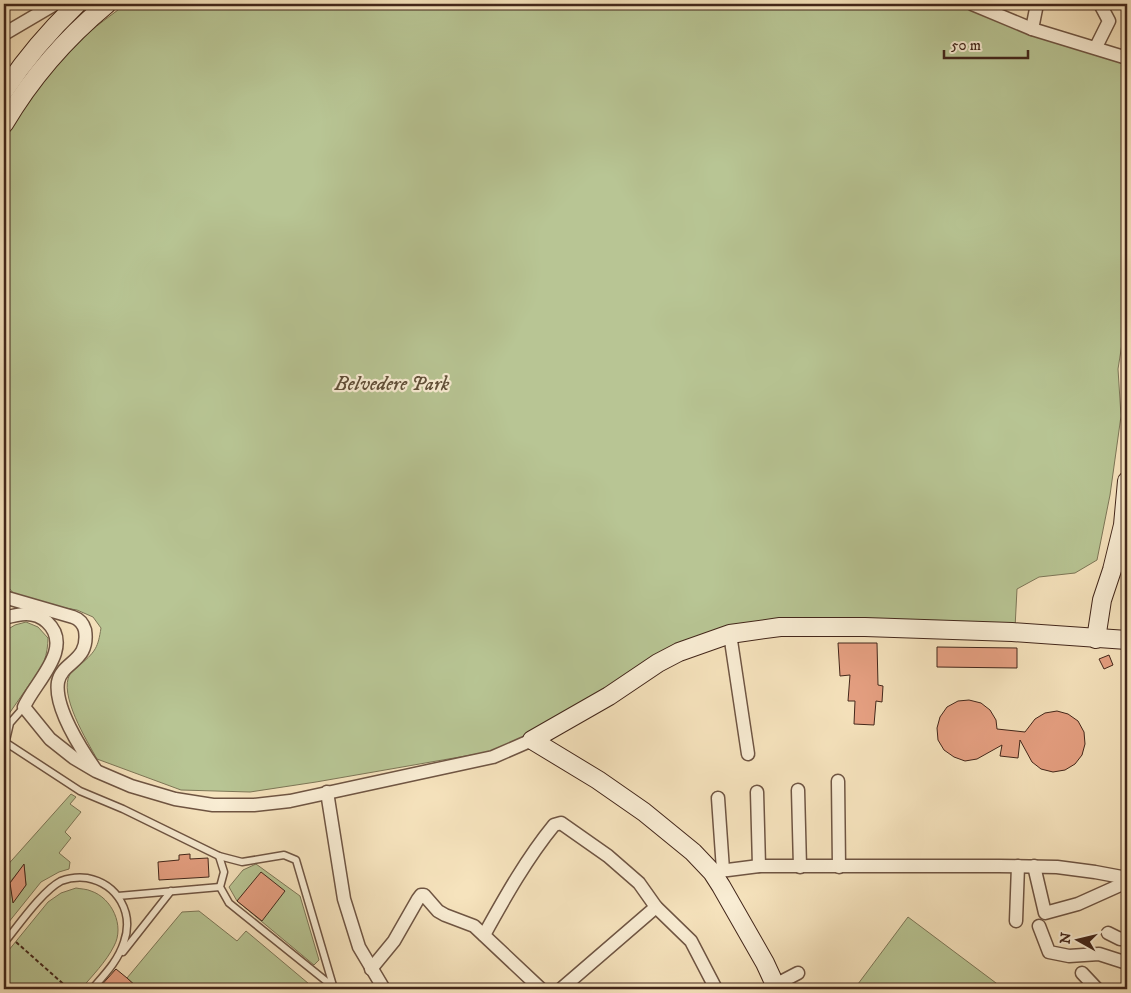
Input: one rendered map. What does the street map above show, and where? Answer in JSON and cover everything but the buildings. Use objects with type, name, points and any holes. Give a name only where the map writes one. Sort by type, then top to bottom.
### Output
[{"type":"street","points":[[4,34],[55,4]]},
{"type":"street","points":[[4,91],[54,26],[77,4]]},
{"type":"street","points":[[4,124],[21,96],[51,58],[87,20],[107,4]]},
{"type":"street","points":[[972,4],[1032,29],[1127,58]]},
{"type":"street","points":[[1032,29],[1037,4]]},
{"type":"street","points":[[1096,47],[1108,21],[1100,4]]},
{"type":"street","points":[[1096,639],[1102,600],[1112,570],[1123,525],[1127,480]]},
{"type":"street","points":[[4,597],[78,619],[83,624],[86,640],[82,652],[63,672],[59,679],[57,691],[79,746],[96,771]]},
{"type":"street","points":[[4,618],[18,614],[39,616],[48,623],[55,634],[56,649],[51,665],[27,700],[24,708],[50,740],[74,758],[96,771],[130,786],[175,799],[213,805],[254,806],[290,801],[492,757],[532,740],[609,696],[658,663],[679,652],[730,634],[780,628],[865,628],[1012,632],[1127,640]]},
{"type":"street","points":[[730,634],[748,754]]},
{"type":"street","points":[[532,740],[598,780],[644,812],[718,871],[776,987],[798,973]]},
{"type":"street","points":[[838,781],[839,867]]},
{"type":"street","points":[[798,790],[800,867]]},
{"type":"street","points":[[327,792],[344,899],[359,947],[384,989]]},
{"type":"street","points":[[757,792],[759,866]]},
{"type":"street","points":[[718,798],[718,871]]},
{"type":"street","points":[[484,935],[516,881],[552,827],[558,823],[573,830],[608,856],[639,883],[656,907],[691,941],[716,989]]},
{"type":"street","points":[[718,871],[759,866],[1034,866],[1095,872],[1127,878]]},
{"type":"street","points":[[1016,921],[1018,866]]},
{"type":"street","points":[[1034,866],[1046,912],[1078,904],[1127,882]]},
{"type":"street","points":[[371,969],[394,941],[421,895],[424,895],[444,915],[474,926],[541,989]]},
{"type":"street","points":[[561,989],[656,907]]},
{"type":"street","points":[[1039,926],[1049,952],[1069,956],[1099,954],[1127,963]]},
{"type":"street","points":[[1108,933],[1120,939],[1127,938]]},
{"type":"street","points":[[1082,972],[1097,989]]},
{"type":"lane","points":[[24,708],[10,723],[4,745],[80,791],[123,809],[219,856],[242,862],[284,855],[296,860],[333,989]]},
{"type":"lane","points":[[219,856],[224,872],[220,887],[229,903],[326,980],[333,989]]},
{"type":"lane","points":[[4,943],[47,892],[62,881],[80,877],[98,880],[113,890],[124,905],[128,923],[125,941],[117,959]]},
{"type":"lane","points":[[118,896],[220,887]]},
{"type":"lane","points":[[92,989],[171,891]]},
{"type":"lane","points":[[4,931],[10,936]]},
{"type":"path","points":[[10,936],[69,989]]},
{"type":"green space","name":"Belvedere Park","points":[[126,4],[960,4],[1021,30],[1127,62],[1127,312],[1118,369],[1121,416],[1110,495],[1097,560],[1075,573],[1039,577],[1017,589],[1015,628],[733,632],[496,755],[477,754],[250,792],[181,790],[97,759],[75,717],[67,683],[70,674],[90,656],[95,648],[99,640],[101,628],[93,617],[77,610],[42,604],[14,594],[4,582],[4,138],[34,93],[69,51],[89,32]]},
{"type":"green space","points":[[26,622],[38,627],[48,638],[46,656],[39,673],[4,721],[7,673],[4,647],[5,631],[15,625]]},
{"type":"green space","points":[[71,794],[76,797],[70,804],[81,812],[65,832],[71,838],[59,853],[70,862],[69,869],[41,882],[4,928],[4,869]],"holes":[[[24,865],[26,885],[13,902],[10,882]]]},
{"type":"green space","points":[[256,864],[300,896],[319,960],[314,965],[237,901],[229,887],[243,870]]},
{"type":"green space","points":[[76,888],[88,890],[98,895],[105,900],[114,914],[118,930],[117,938],[107,958],[81,989],[4,989],[4,956],[48,902],[61,893]]},
{"type":"green space","points":[[199,911],[237,941],[246,931],[315,989],[139,989],[127,978],[182,912]]},
{"type":"green space","points":[[908,917],[1004,989],[855,988]]}]
